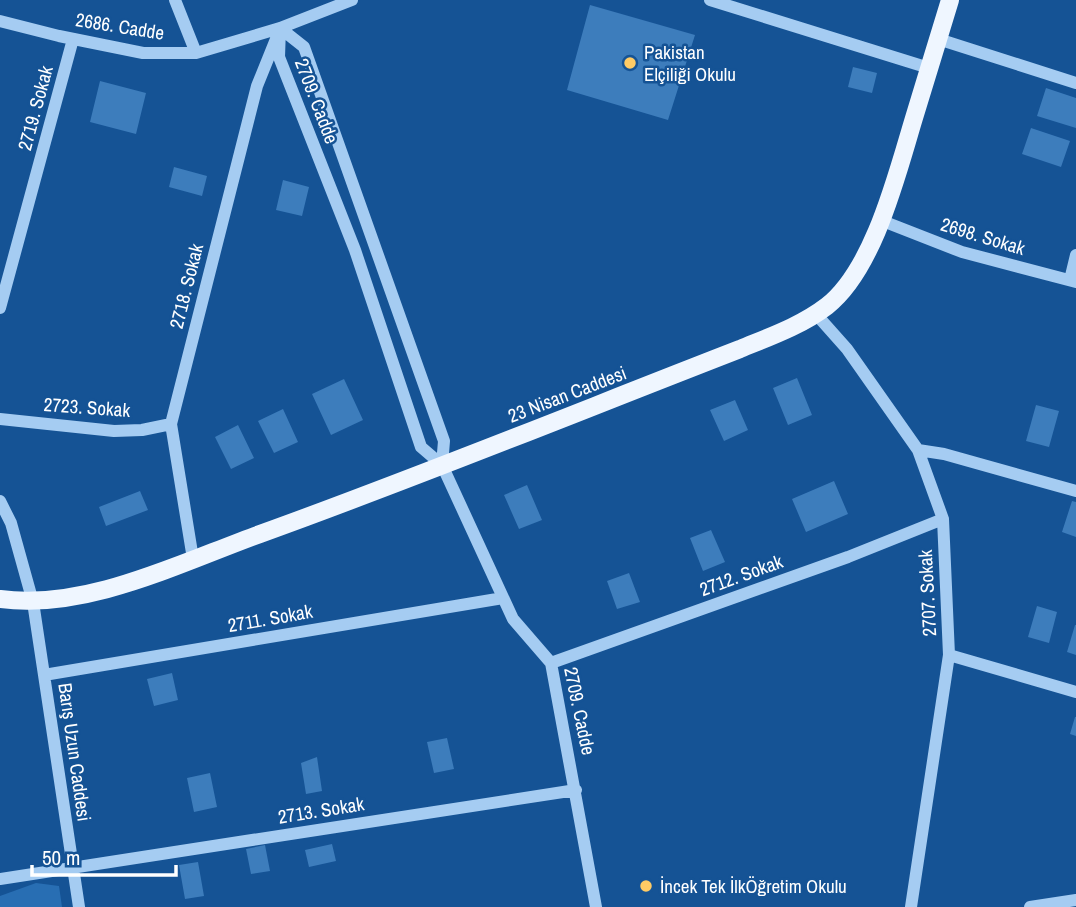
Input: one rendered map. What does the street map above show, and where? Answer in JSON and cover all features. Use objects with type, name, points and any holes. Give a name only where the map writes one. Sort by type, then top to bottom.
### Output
[{"type":"main road","name":"23 Nisan Caddesi","points":[[0,599],[51,601],[103,592],[442,465],[752,344],[789,329],[828,305],[855,275],[880,220],[894,183],[950,0]]},
{"type":"street","points":[[175,0],[196,53]]},
{"type":"street","name":"2686. Cadde","points":[[0,21],[144,53],[196,53],[280,29],[352,0]]},
{"type":"street","points":[[717,1],[744,6],[929,68]]},
{"type":"street","name":"2718. Sokak","points":[[192,559],[171,424],[257,86],[280,29]]},
{"type":"street","name":"2709. Cadde","points":[[280,29],[279,57],[355,250],[421,447],[442,465],[513,619],[551,663],[596,907]]},
{"type":"street","name":"2709. Cadde","points":[[280,29],[304,47],[444,441],[442,465]]},
{"type":"street","name":"2719. Sokak","points":[[0,308],[73,39]]},
{"type":"street","points":[[938,39],[1076,83]]},
{"type":"street","name":"2698. Sokak","points":[[880,220],[962,252],[1073,281]]},
{"type":"street","points":[[1073,281],[1076,255]]},
{"type":"street","name":"2707. Sokak","points":[[815,313],[848,349],[918,450],[943,519],[949,655],[911,907]]},
{"type":"street","name":"2723. Sokak","points":[[0,419],[114,431],[142,430],[171,424]]},
{"type":"street","points":[[918,450],[944,454],[1076,491]]},
{"type":"street","points":[[0,501],[11,523],[33,602]]},
{"type":"street","name":"2712. Sokak","points":[[551,663],[848,557],[943,519]]},
{"type":"street","name":"2711. Sokak","points":[[44,675],[503,598]]},
{"type":"street","name":"Barış Uzun Caddesi","points":[[33,602],[79,907]]},
{"type":"street","points":[[949,655],[1076,692]]},
{"type":"street","name":"2713. Sokak","points":[[0,877],[576,790]]},
{"type":"street","points":[[1030,907],[1076,900]]},
{"type":"shaded area","points":[[36,883],[59,886],[62,907],[0,907],[0,896]]},
{"type":"building","name":"Pakistan Elçiliği Okulu","points":[[590,5],[695,35],[668,120],[567,90]]},
{"type":"building","points":[[853,67],[877,73],[872,93],[848,87]]},
{"type":"building","points":[[100,81],[146,93],[136,134],[90,122]]},
{"type":"building","points":[[1046,88],[1076,98],[1076,128],[1037,116]]},
{"type":"building","points":[[1031,128],[1070,141],[1061,167],[1022,154]]},
{"type":"building","points":[[174,167],[207,176],[202,196],[169,187]]},
{"type":"building","points":[[283,180],[309,187],[302,216],[276,210]]},
{"type":"building","points":[[797,378],[812,415],[788,425],[773,388]]},
{"type":"building","points":[[344,379],[363,420],[331,435],[312,394]]},
{"type":"building","points":[[735,400],[748,430],[724,441],[710,410]]},
{"type":"building","points":[[1036,405],[1059,411],[1049,447],[1026,441]]},
{"type":"building","points":[[283,409],[298,442],[274,453],[258,421]]},
{"type":"building","points":[[238,425],[254,458],[231,469],[215,437]]},
{"type":"building","points":[[834,481],[848,514],[806,532],[792,499]]},
{"type":"building","points":[[527,485],[542,520],[519,529],[504,495]]},
{"type":"building","points":[[140,491],[148,510],[106,526],[99,507]]},
{"type":"building","points":[[1072,501],[1076,502],[1076,537],[1062,532]]},
{"type":"building","points":[[711,530],[725,562],[703,571],[690,538]]},
{"type":"building","points":[[629,573],[640,602],[617,609],[607,581]]},
{"type":"building","points":[[1037,606],[1057,612],[1049,643],[1028,637]]},
{"type":"building","points":[[1076,625],[1076,655],[1067,652]]},
{"type":"building","points":[[172,673],[178,700],[154,706],[147,679]]},
{"type":"building","points":[[1076,717],[1076,736],[1070,734]]},
{"type":"building","points":[[447,738],[454,769],[434,773],[427,742]]},
{"type":"building","points":[[317,757],[322,791],[306,794],[301,763]]},
{"type":"building","points":[[210,773],[217,807],[194,812],[187,778]]},
{"type":"building","points":[[332,844],[336,861],[309,867],[305,850]]},
{"type":"building","points":[[265,845],[270,871],[251,874],[246,849]]},
{"type":"building","points":[[198,862],[204,896],[185,899],[179,865]]},
{"type":"place","name":"Pakistan Elçiliği Okulu","points":[[630,63]]},
{"type":"place","name":"İncek Tek İlkÖğretim Okulu","points":[[646,886]]}]
